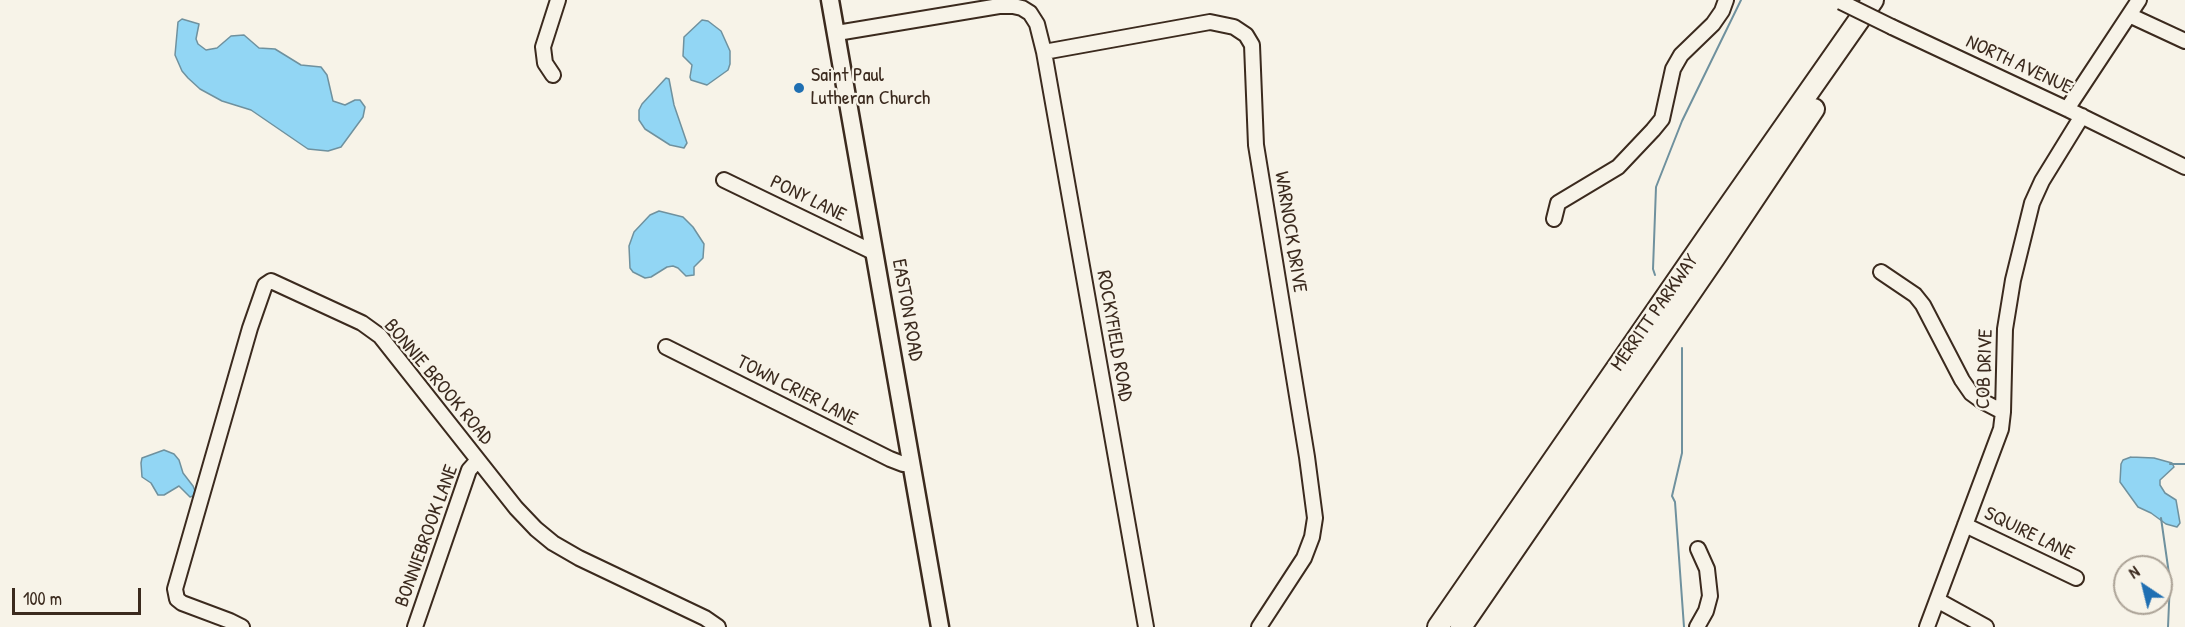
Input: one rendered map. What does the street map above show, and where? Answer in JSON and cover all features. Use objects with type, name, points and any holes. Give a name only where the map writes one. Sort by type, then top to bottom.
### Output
[{"type":"highway","name":"MERRITT PARKWAY","points":[[1438,627],[1873,0]]},
{"type":"highway","name":"MERRITT PARKWAY","points":[[1461,627],[1888,0]]},
{"type":"main road","name":"EASTON ROAD","points":[[830,0],[940,627]]},
{"type":"street","points":[[1554,219],[1558,203],[1618,167],[1662,119],[1673,69],[1681,55],[1713,24],[1726,0]]},
{"type":"street","points":[[2067,109],[2139,0]]},
{"type":"street","name":"NORTH AVENUE","points":[[1838,1],[2185,167]]},
{"type":"street","points":[[553,2],[543,47],[545,63],[553,75]]},
{"type":"street","name":"ROCKYFIELD ROAD","points":[[837,33],[990,7],[1013,6],[1026,10],[1040,30],[1146,627]]},
{"type":"street","points":[[2129,15],[2185,41]]},
{"type":"street","name":"WARNOCK DRIVE","points":[[1044,52],[1210,22],[1234,27],[1246,35],[1252,45],[1256,145],[1315,509],[1314,531],[1304,558],[1259,627]]},
{"type":"street","name":"COB DRIVE","points":[[1927,627],[1998,438],[2003,412],[2005,329],[2009,300],[2025,231],[2039,187],[2082,116]]},
{"type":"street","name":"PONY LANE","points":[[724,180],[875,253]]},
{"type":"street","points":[[1881,272],[1915,295],[1923,305],[1971,393],[2003,412]]},
{"type":"street","name":"BONNIE BROOK ROAD","points":[[242,627],[182,603],[177,599],[175,589],[250,328],[265,285],[271,281],[362,323],[380,336],[516,508],[553,543],[579,558],[705,618],[718,627]]},
{"type":"street","name":"TOWN CRIER LANE","points":[[669,348],[890,459],[903,464],[912,464]]},
{"type":"street","name":"BONNIEBROOK LANE","points":[[414,627],[469,471],[477,460]]},
{"type":"street","name":"SQUIRE LANE","points":[[1965,525],[2076,578]]},
{"type":"street","points":[[1697,627],[1706,611],[1710,596],[1707,569],[1698,549]]},
{"type":"street","points":[[1937,600],[1986,627]]},
{"type":"water","points":[[182,19],[199,24],[196,39],[198,44],[206,50],[217,48],[231,36],[244,35],[259,48],[275,49],[301,65],[321,67],[327,75],[333,101],[345,105],[360,100],[365,107],[363,117],[341,147],[328,151],[308,149],[251,110],[222,101],[200,89],[188,78],[175,55],[178,22]]},
{"type":"water","points":[[702,20],[708,21],[721,31],[730,51],[728,70],[707,85],[691,80],[692,65],[683,56],[684,37]]},
{"type":"water","points":[[666,78],[669,79],[674,105],[687,143],[684,148],[670,145],[645,129],[639,120],[639,110],[642,104]]},
{"type":"water","points":[[659,211],[683,217],[704,244],[703,258],[694,267],[694,275],[686,276],[673,266],[645,278],[630,268],[629,246],[634,232],[650,215]]},
{"type":"water","points":[[164,450],[174,454],[179,460],[183,473],[195,491],[193,496],[190,497],[179,486],[164,495],[158,495],[151,483],[142,477],[142,458]]},
{"type":"water","points":[[2131,457],[2154,458],[2172,463],[2174,467],[2160,480],[2160,485],[2165,493],[2176,500],[2180,523],[2177,527],[2166,524],[2138,507],[2120,482],[2121,464],[2123,460]]},
{"type":"waterway","points":[[1655,275],[1653,269],[1656,187],[1682,121],[1741,0]]},
{"type":"waterway","points":[[1682,348],[1682,453],[1672,496],[1675,502],[1684,627]]},
{"type":"waterway","points":[[2170,464],[2185,464]]},
{"type":"waterway","points":[[2161,518],[2170,581],[2168,627]]},
{"type":"place","name":"Saint Paul Lutheran Church","points":[[799,88]]}]
